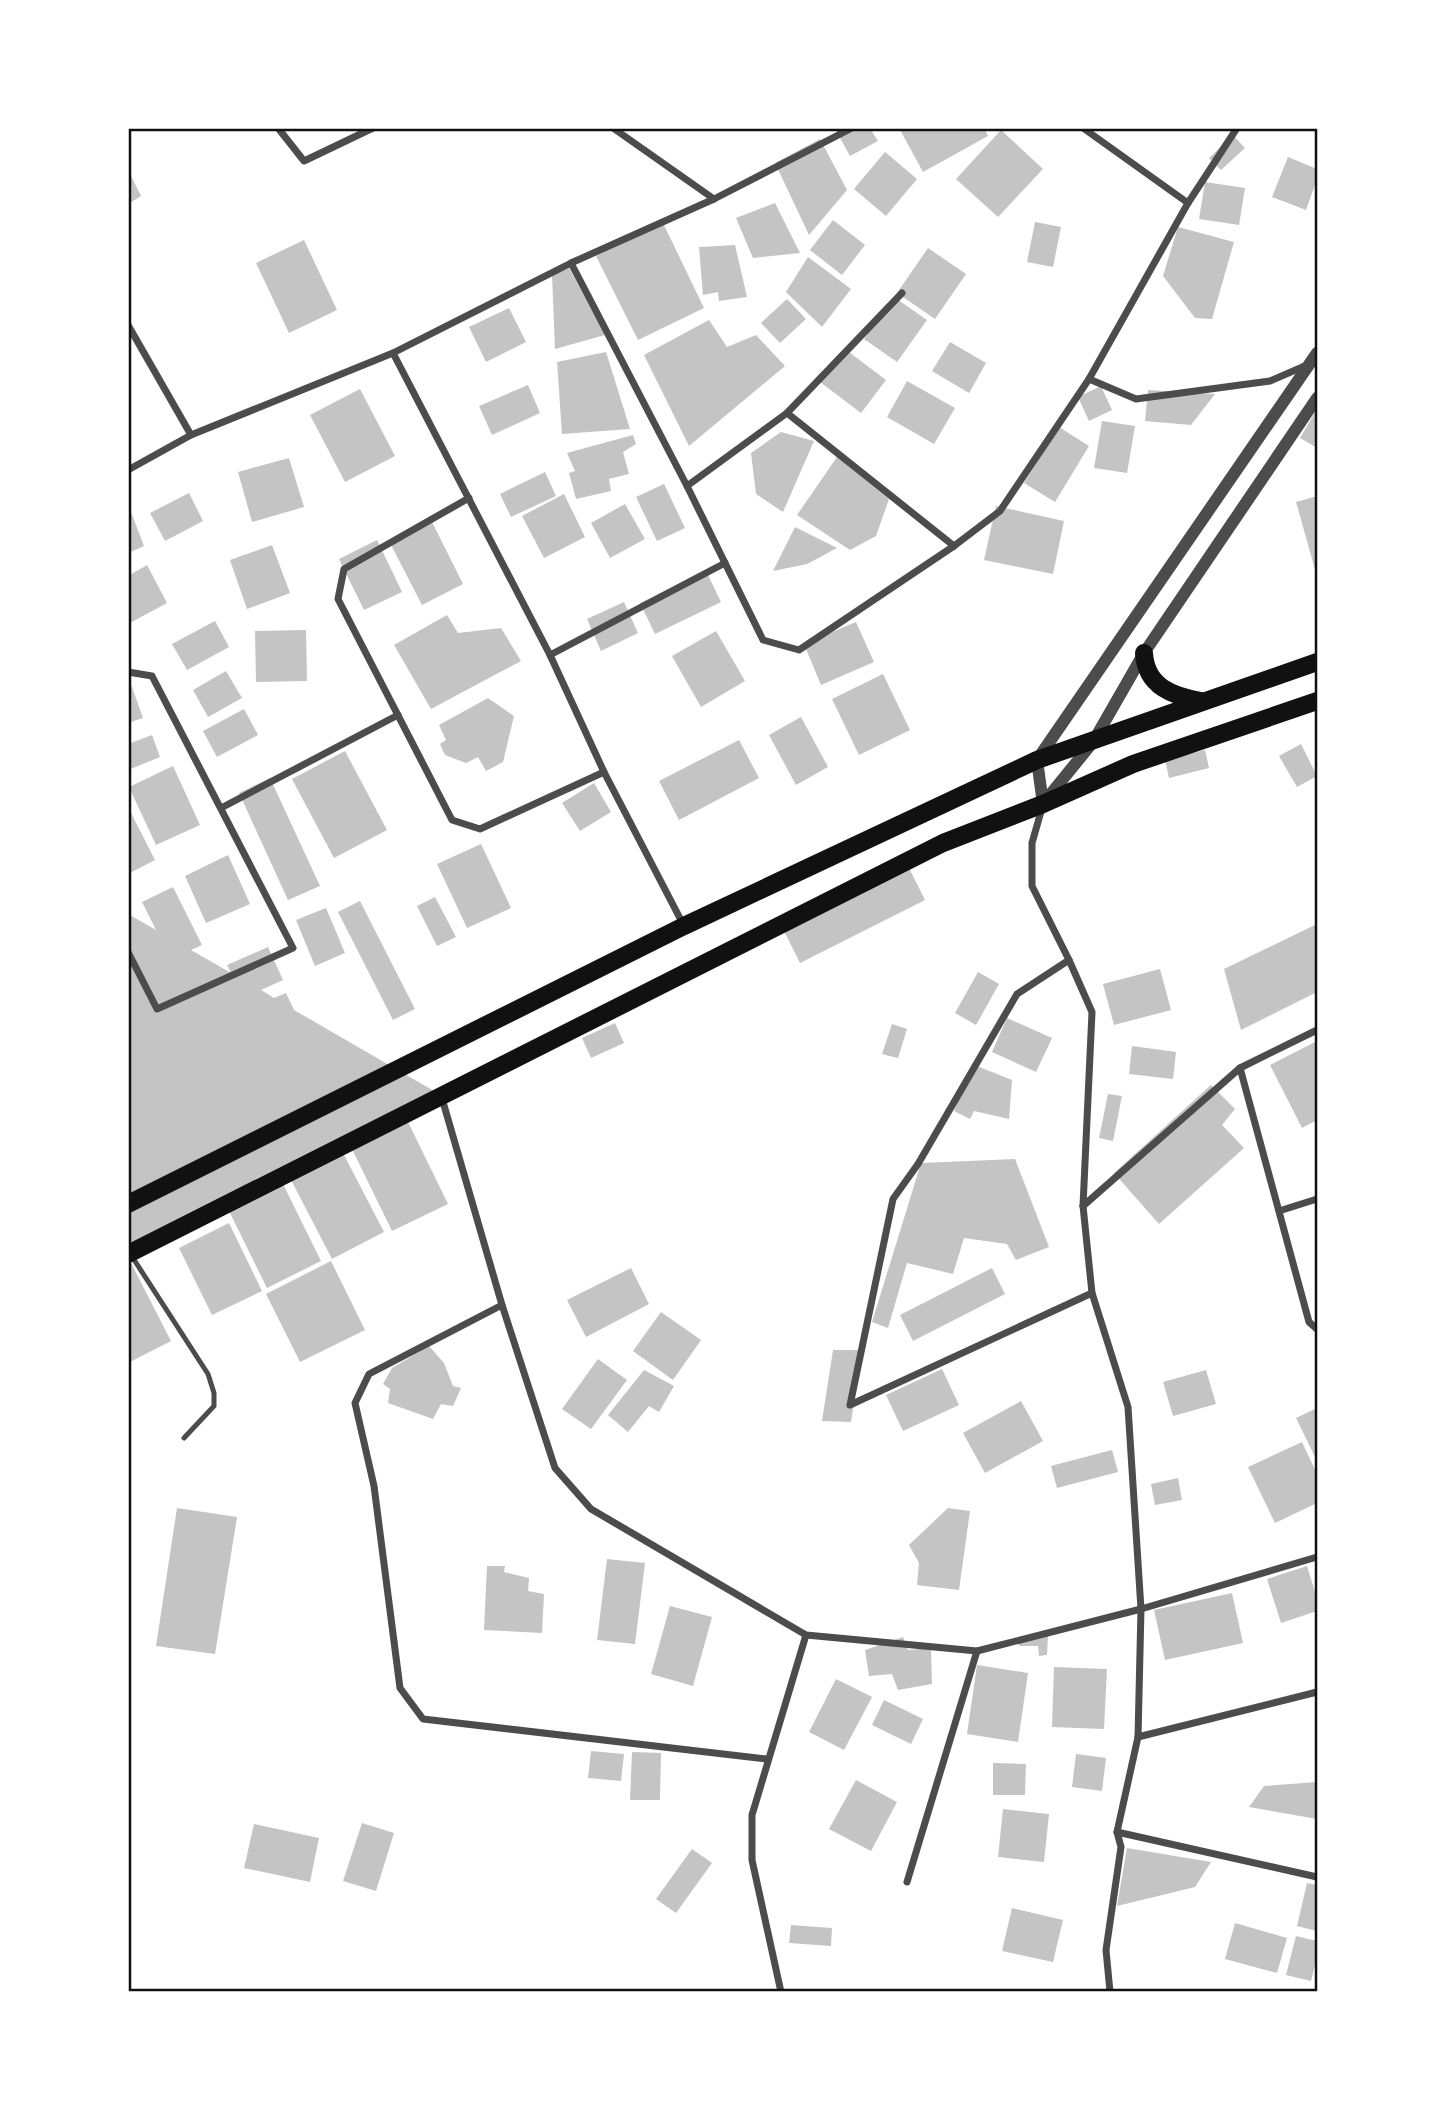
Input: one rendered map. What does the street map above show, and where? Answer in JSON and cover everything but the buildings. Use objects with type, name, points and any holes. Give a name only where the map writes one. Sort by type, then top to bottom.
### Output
[{"type":"main road","points":[[1144,653],[1145,663],[1157,683],[1176,697],[1201,701]]},
{"type":"main road","points":[[128,1204],[684,926],[1037,760],[1317,663]]},
{"type":"main road","points":[[129,1253],[943,843],[1043,804],[1133,764],[1317,701]]},
{"type":"street","points":[[278,128],[304,161],[373,128]]},
{"type":"street","points":[[613,128],[714,199]]},
{"type":"street","points":[[128,470],[191,435],[393,354],[571,263],[714,199],[852,128]]},
{"type":"street","points":[[1083,128],[1094,130],[1188,203]]},
{"type":"street","points":[[571,263],[687,486],[763,640],[799,650],[954,545],[1000,510],[1089,379],[1188,203],[1237,128]]},
{"type":"street","points":[[687,486],[787,413],[902,293]]},
{"type":"street","points":[[128,325],[191,435]]},
{"type":"street","points":[[393,354],[550,655],[604,772],[684,926]]},
{"type":"street","points":[[1089,379],[1136,399],[1270,381],[1315,360]]},
{"type":"street","points":[[1043,804],[1037,760],[1315,360]]},
{"type":"street","points":[[1110,1992],[1106,1950],[1121,1847],[1117,1832],[1138,1737],[1141,1609],[1128,1407],[1092,1293],[1083,1206],[1091,1012],[1069,960],[1032,886],[1032,843],[1043,804],[1093,742],[1144,653],[1317,398]]},
{"type":"street","points":[[787,413],[954,545]]},
{"type":"street","points":[[469,498],[344,569],[338,598],[452,820],[480,830],[604,772]]},
{"type":"street","points":[[550,655],[725,563]]},
{"type":"street","points":[[128,672],[152,676],[293,948],[157,1009],[128,951]]},
{"type":"street","points":[[221,808],[398,715]]},
{"type":"street","points":[[1069,960],[1017,994],[918,1164],[893,1199],[850,1405],[1092,1293]]},
{"type":"street","points":[[1083,1206],[1240,1068],[1317,1030]]},
{"type":"street","points":[[1240,1068],[1309,1322],[1317,1329]]},
{"type":"street","points":[[441,1094],[502,1305],[555,1468],[591,1509],[806,1635],[977,1651],[1141,1609],[1317,1557]]},
{"type":"street","points":[[1279,1211],[1317,1199]]},
{"type":"street","points":[[502,1305],[369,1374],[355,1403],[374,1486],[400,1688],[423,1719],[768,1759]]},
{"type":"street","points":[[780,1992],[752,1860],[752,1815],[806,1635]]},
{"type":"street","points":[[907,1882],[977,1651]]},
{"type":"street","points":[[1138,1737],[1317,1692]]},
{"type":"street","points":[[1117,1832],[1317,1877]]},
{"type":"lane","points":[[129,1253],[208,1374],[214,1393],[214,1406],[184,1438]]}]
